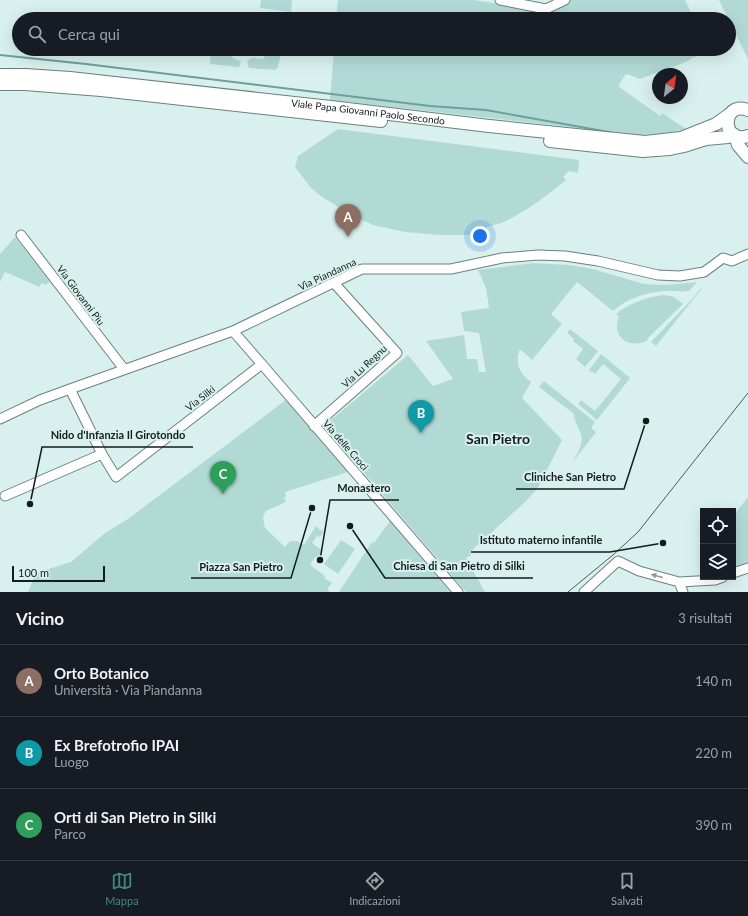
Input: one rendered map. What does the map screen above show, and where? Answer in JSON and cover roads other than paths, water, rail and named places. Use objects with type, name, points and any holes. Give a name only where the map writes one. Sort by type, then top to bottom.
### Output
[{"type":"main road","name":"Viale Papa Giovanni Paolo Secondo","points":[[0,76],[26,75],[70,78],[489,126],[645,142],[681,138],[716,124],[742,108]]},
{"type":"main road","name":"Viale Papa Giovanni Paolo Secondo","points":[[0,84],[25,84],[101,90],[643,151],[670,149],[706,139],[748,136]]},
{"type":"main road","points":[[742,108],[727,122],[728,127],[748,157]]},
{"type":"street","points":[[500,0],[546,9],[565,0]]},
{"type":"street","name":"Via Giovanni Piu","points":[[21,235],[124,370]]},
{"type":"street","name":"Via Piandanna","points":[[0,419],[40,400],[233,331],[362,270],[451,268],[502,258],[538,255],[565,256],[598,261],[658,275],[680,276],[704,272],[723,258],[732,261],[748,254]]},
{"type":"street","name":"Via Lu Regnu","points":[[314,426],[397,353],[334,283]]},
{"type":"street","name":"Via delle Croci","points":[[233,331],[458,592]]},
{"type":"street","name":"Via Silki","points":[[70,389],[102,454],[116,477],[262,364]]},
{"type":"street","points":[[5,496],[102,454]]},
{"type":"street","points":[[584,592],[618,561],[639,571],[679,582],[716,580]]},
{"type":"street","points":[[736,572],[748,568]]},
{"type":"street","points":[[679,582],[683,592]]},
{"type":"waterway","points":[[0,55],[430,106],[486,110],[620,134]]},
{"type":"tram line","points":[[568,592],[638,532],[748,393]]},
{"type":"place","name":"Orto Botanico","points":[[348,237]]},
{"type":"place","name":"Cliniche San Pietro","points":[[646,421]]},
{"type":"place","name":"Ex Brefotrofio IPAI","points":[[421,433]]},
{"type":"place","name":"Orti di San Pietro in Silki","points":[[223,494]]},
{"type":"place","name":"Nido d'Infanzia Il Girotondo","points":[[30,504]]},
{"type":"place","name":"Piazza San Pietro","points":[[312,508]]},
{"type":"place","name":"Chiesa di San Pietro di Silki","points":[[350,526]]},
{"type":"place","name":"Istituto materno infantile","points":[[663,543]]},
{"type":"place","name":"Monastero","points":[[320,560]]},
{"type":"district","name":"San Pietro","points":[[498,438]]}]
